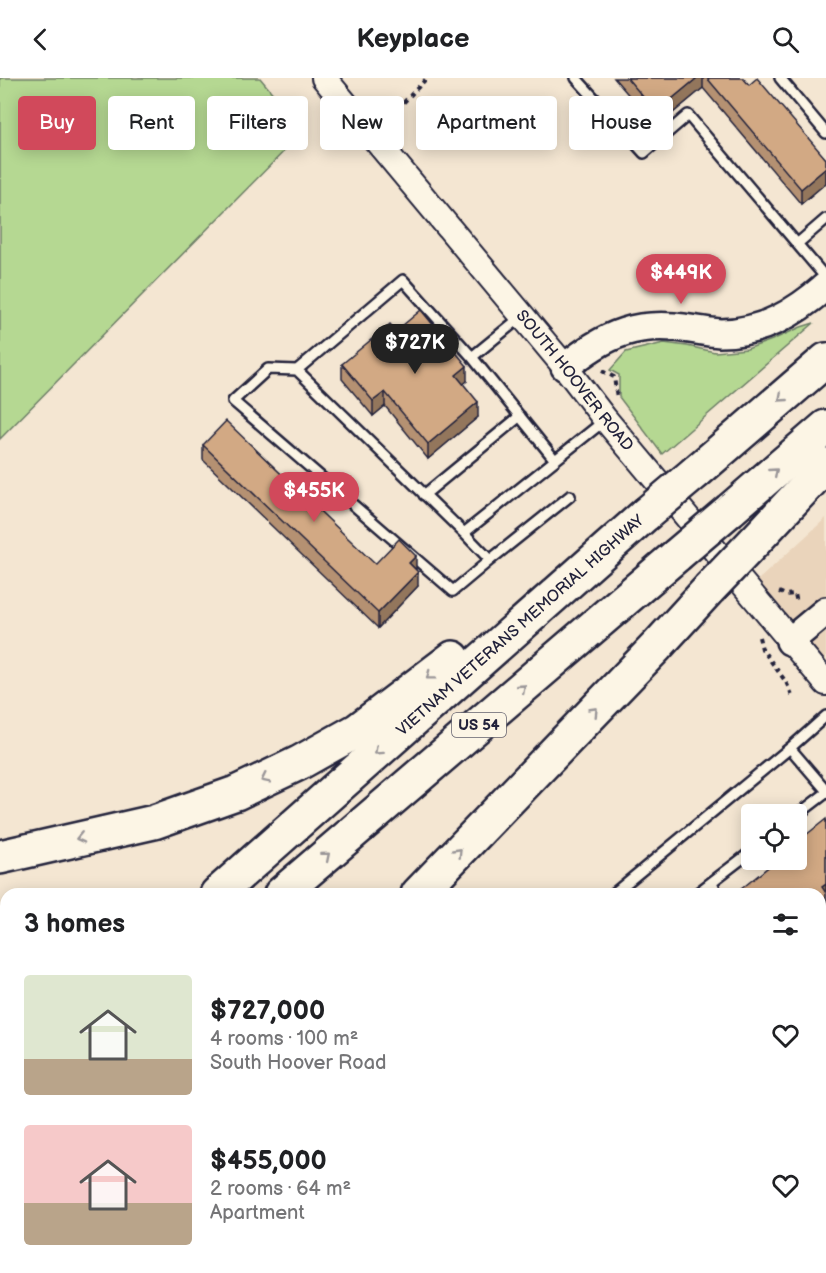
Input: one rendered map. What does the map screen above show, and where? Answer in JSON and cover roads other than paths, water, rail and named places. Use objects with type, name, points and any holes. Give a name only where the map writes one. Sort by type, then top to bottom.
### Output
[{"type":"highway","name":"VIETNAM VETERANS MEMORIAL HIGHWAY","points":[[224,888],[646,514],[826,360]]},
{"type":"highway","name":"US 54","points":[[288,888],[826,427]]},
{"type":"highway","points":[[424,888],[657,646],[826,465]]},
{"type":"highway","points":[[0,857],[154,822],[236,793],[299,763],[358,730],[462,651],[500,643]]},
{"type":"main road","points":[[565,367],[600,342],[624,332],[645,328],[672,327],[720,333],[747,330],[774,322],[796,311],[826,286]]},
{"type":"main road","points":[[790,641],[826,612]]},
{"type":"street","name":"SOUTH HOOVER ROAD","points":[[324,78],[826,683]]},
{"type":"lane","points":[[576,78],[644,153],[688,115],[826,278]]},
{"type":"lane","points":[[780,78],[826,134]]},
{"type":"lane","points":[[797,244],[826,219]]},
{"type":"lane","points":[[555,460],[472,357],[403,280],[297,370],[268,369],[232,401],[453,591],[570,496]]},
{"type":"lane","points":[[472,357],[522,316]]},
{"type":"lane","points":[[297,370],[490,560]]},
{"type":"lane","points":[[424,495],[520,416]]},
{"type":"lane","points":[[464,533],[605,419]]},
{"type":"lane","points":[[620,888],[826,716]]},
{"type":"lane","points":[[790,748],[826,792],[807,807]]},
{"type":"lane","points":[[704,888],[741,860]]},
{"type":"lane","points":[[712,882],[714,888]]}]
